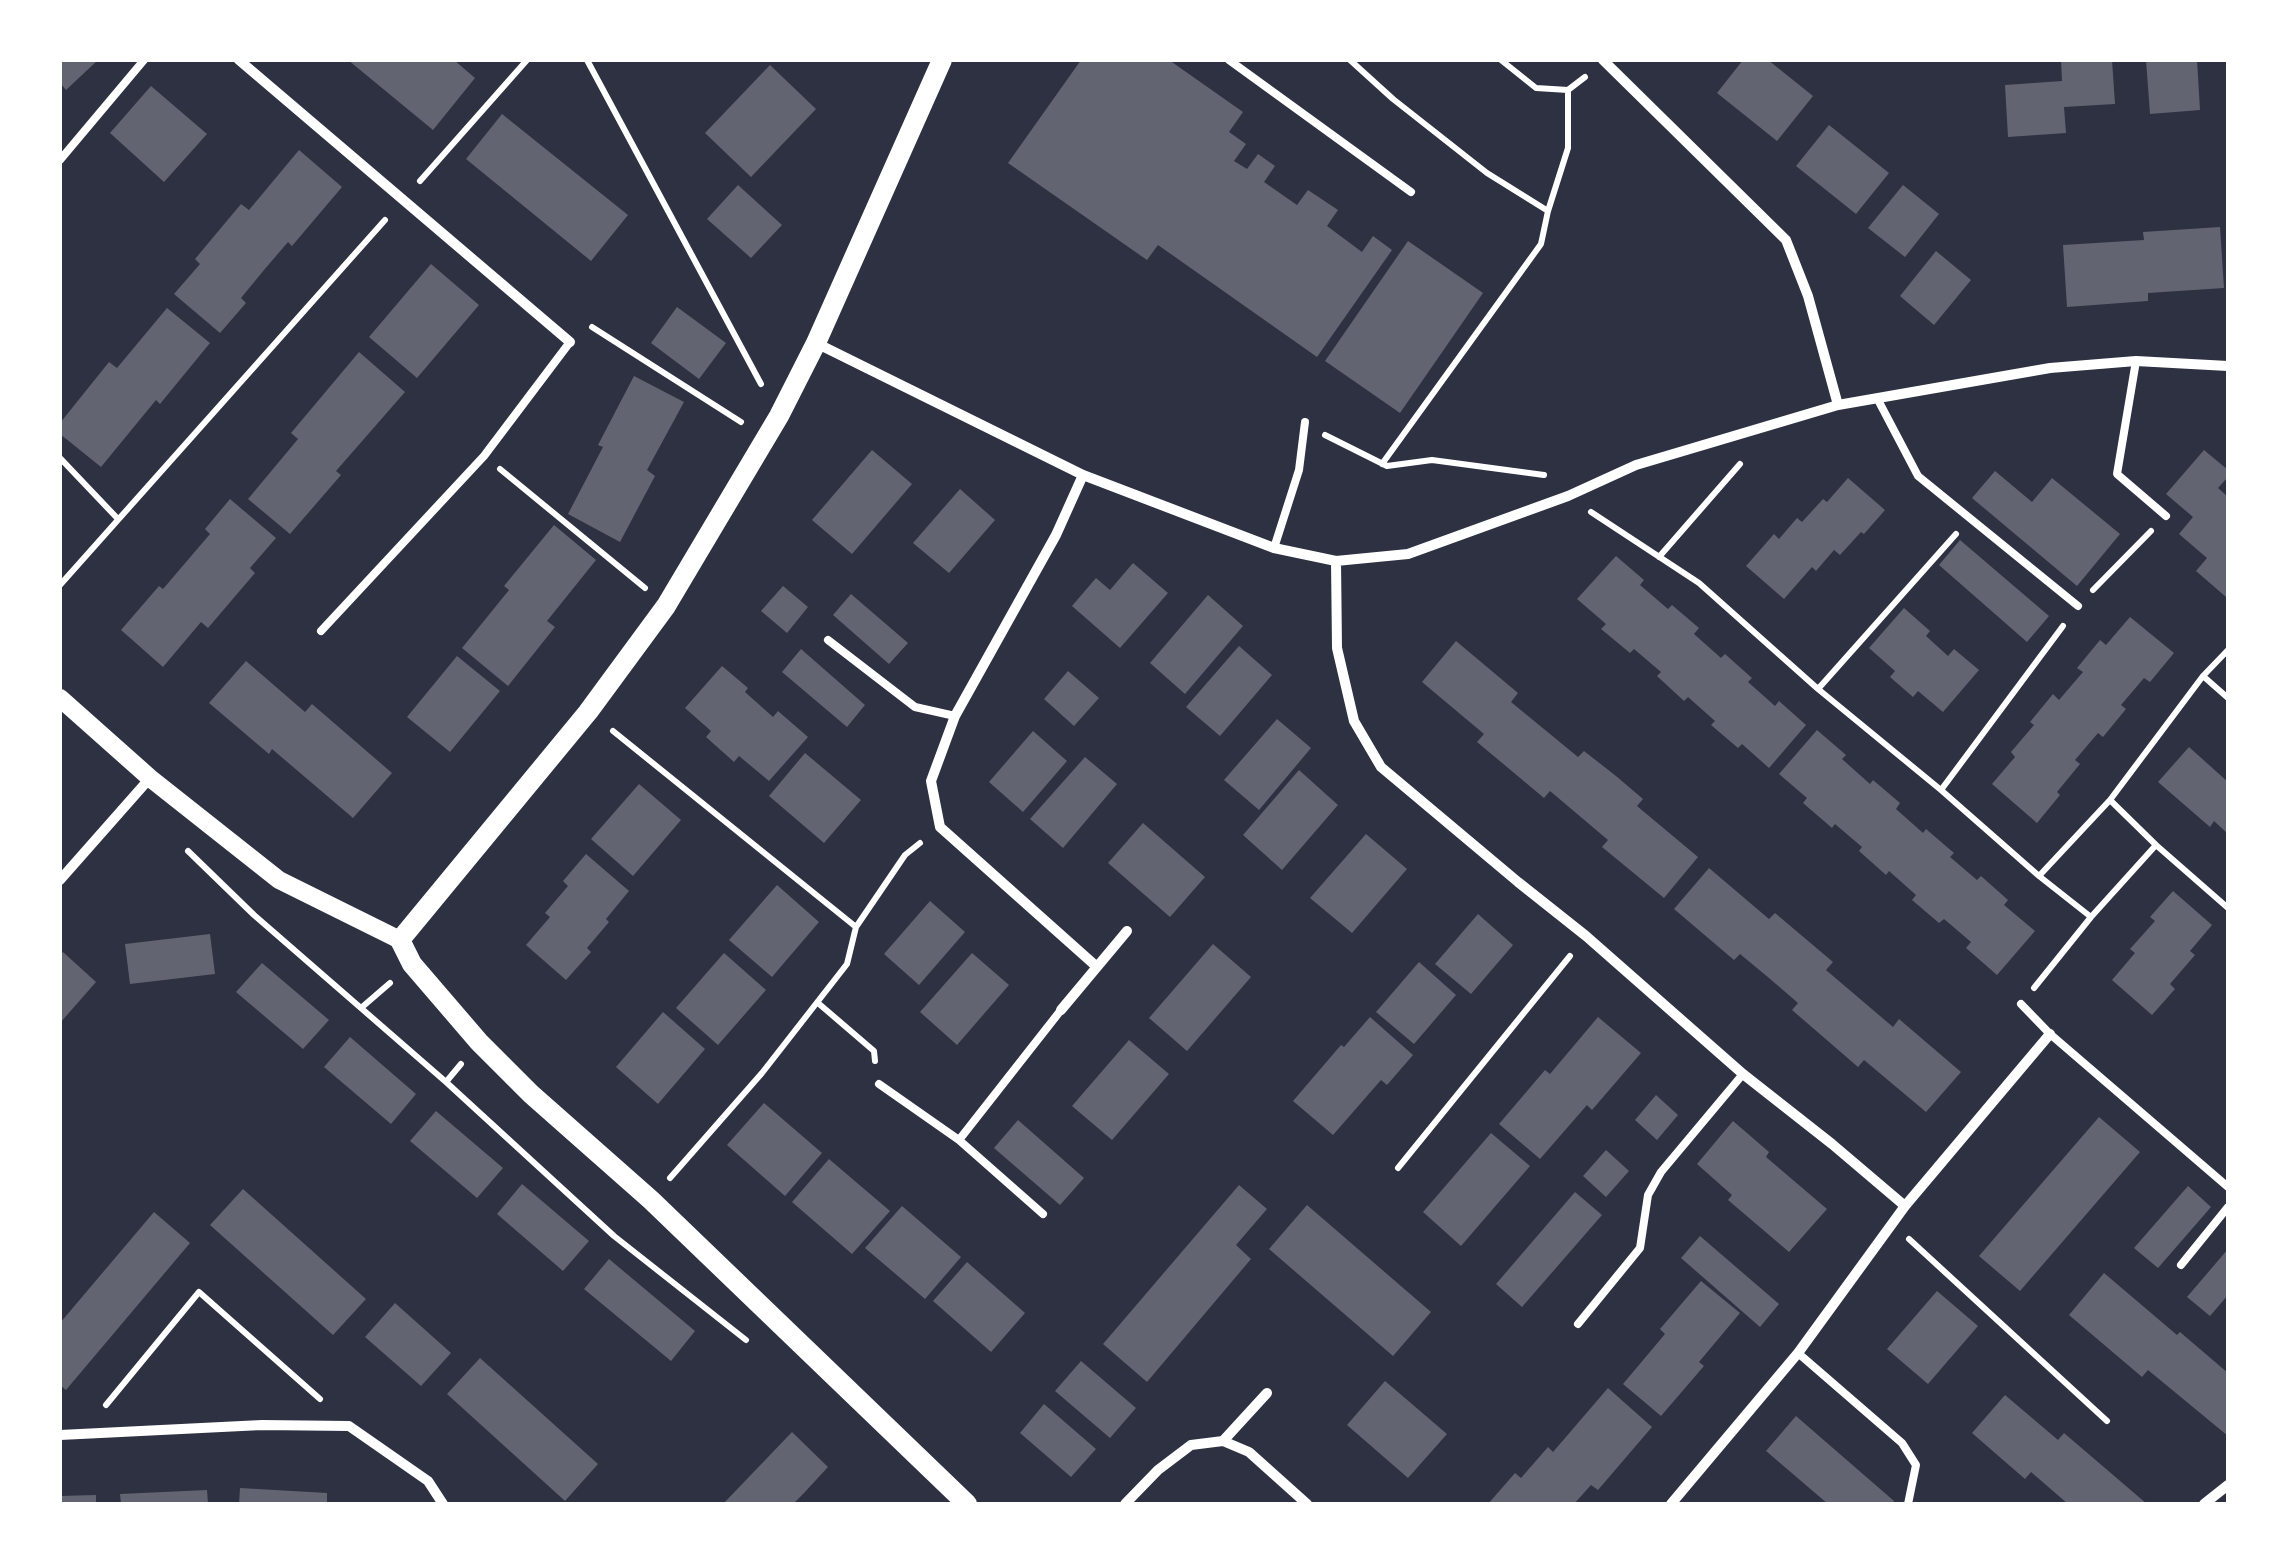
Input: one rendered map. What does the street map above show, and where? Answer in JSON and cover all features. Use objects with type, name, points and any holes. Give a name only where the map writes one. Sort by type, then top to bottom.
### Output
[{"type":"main road","points":[[942,60],[816,343],[779,416],[666,606],[588,712],[400,940],[412,964],[479,1042],[542,1104],[651,1200],[967,1504]]},
{"type":"street","points":[[239,60],[570,342]]},
{"type":"street","points":[[1603,60],[1786,240],[1808,296],[1838,404]]},
{"type":"street","points":[[816,343],[1083,475],[1274,548],[1336,562],[1408,554],[1568,496],[1636,465],[1838,404],[2050,368],[2136,361],[2228,366]]},
{"type":"street","points":[[1083,475],[1056,535],[955,716],[930,781],[940,827],[1097,968]]},
{"type":"street","points":[[1336,562],[1337,648],[1354,721],[1382,767],[1586,936],[1743,1074],[1906,1206]]},
{"type":"street","points":[[60,698],[150,778],[279,880],[400,940]]},
{"type":"street","points":[[60,880],[150,778]]},
{"type":"street","points":[[1061,1010],[1127,931]]},
{"type":"street","points":[[1671,1504],[1798,1353],[1906,1206],[2050,1034]]},
{"type":"street","points":[[1224,1442],[1267,1393]]},
{"type":"street","points":[[60,1435],[262,1425],[350,1426],[428,1482],[443,1504]]},
{"type":"street","points":[[1125,1504],[1158,1470],[1191,1446],[1224,1442],[1249,1452],[1307,1504]]},
{"type":"street","points":[[2204,1504],[2228,1485]]},
{"type":"lane","points":[[60,160],[144,60]]},
{"type":"lane","points":[[1230,60],[1411,192]]},
{"type":"lane","points":[[321,631],[484,456],[570,342]]},
{"type":"lane","points":[[2136,361],[2117,474],[2166,516]]},
{"type":"lane","points":[[1877,398],[1918,476],[2078,606]]},
{"type":"lane","points":[[1274,548],[1299,470],[1305,422]]},
{"type":"lane","points":[[828,640],[915,707],[955,716]]},
{"type":"lane","points":[[2020,1004],[2228,1187]]},
{"type":"lane","points":[[959,1140],[1061,1010]]},
{"type":"lane","points":[[1578,1324],[1640,1248],[1648,1195],[1661,1172],[1743,1074]]},
{"type":"lane","points":[[879,1084],[959,1140],[1044,1214]]},
{"type":"lane","points":[[2181,1265],[2228,1206]]},
{"type":"lane","points":[[1798,1353],[1902,1443],[1916,1464],[1908,1504]]},
{"type":"path","points":[[60,585],[527,60]]},
{"type":"path","points":[[586,60],[779,416]]},
{"type":"path","points":[[1350,60],[1487,172],[1548,211]]},
{"type":"path","points":[[1382,464],[1541,244],[1568,148],[1568,90],[1536,88],[1501,60]]},
{"type":"path","points":[[570,342],[593,326],[766,438]]},
{"type":"path","points":[[1658,557],[1774,424]]},
{"type":"path","points":[[1330,438],[1387,466],[1432,460],[1554,477],[1568,496],[1699,583],[1818,689],[2091,917]]},
{"type":"path","points":[[484,456],[666,606]]},
{"type":"path","points":[[60,458],[118,519]]},
{"type":"path","points":[[1941,790],[2078,606],[2166,516]]},
{"type":"path","points":[[1818,689],[1970,518]]},
{"type":"path","points":[[2040,876],[2110,800],[2202,676],[2228,650]]},
{"type":"path","points":[[2202,676],[2228,698]]},
{"type":"path","points":[[588,712],[856,927]]},
{"type":"path","points":[[2110,800],[2228,908]]},
{"type":"path","points":[[651,1200],[818,1003],[847,964],[856,927],[905,855],[940,827]]},
{"type":"path","points":[[182,845],[614,1236],[748,1342]]},
{"type":"path","points":[[2020,1004],[2156,845]]},
{"type":"path","points":[[1398,1168],[1586,936]]},
{"type":"path","points":[[818,1003],[874,1050],[879,1084]]},
{"type":"path","points":[[1892,1224],[2107,1420]]},
{"type":"path","points":[[83,1434],[199,1292],[350,1426]]},
{"type":"building","points":[[60,60],[98,60],[66,90],[60,83]]},
{"type":"building","points":[[348,60],[454,60],[475,78],[433,130]]},
{"type":"building","points":[[1081,60],[1169,60],[1243,112],[1229,132],[1246,144],[1234,161],[1247,169],[1258,154],[1275,166],[1264,182],[1297,205],[1308,190],[1338,210],[1327,226],[1362,252],[1373,236],[1392,250],[1317,357],[1158,245],[1147,260],[1008,163]]},
{"type":"building","points":[[1743,60],[1768,60],[1813,96],[1777,141],[1717,93]]},
{"type":"building","points":[[2061,60],[2112,60],[2115,104],[2064,107],[2066,133],[2008,137],[2005,85],[2062,81]]},
{"type":"building","points":[[2146,60],[2197,60],[2200,110],[2150,114]]},
{"type":"building","points":[[770,65],[816,109],[751,177],[705,133]]},
{"type":"building","points":[[151,86],[207,134],[164,182],[110,133]]},
{"type":"building","points":[[502,114],[628,215],[591,261],[466,159]]},
{"type":"building","points":[[1829,125],[1889,173],[1856,214],[1796,166]]},
{"type":"building","points":[[299,150],[342,187],[292,246],[288,242],[264,270],[241,298],[246,303],[220,333],[174,294],[200,264],[195,259],[241,204],[249,210]]},
{"type":"building","points":[[738,185],[782,225],[751,258],[707,219]]},
{"type":"building","points":[[1903,185],[1939,214],[1905,257],[1868,228]]},
{"type":"building","points":[[2220,227],[2224,288],[2148,293],[2148,301],[2067,307],[2063,245],[2144,240],[2143,232]]},
{"type":"building","points":[[1408,241],[1483,293],[1400,413],[1325,361]]},
{"type":"building","points":[[1936,251],[1971,280],[1934,325],[1900,296]]},
{"type":"building","points":[[431,264],[479,305],[417,378],[369,337]]},
{"type":"building","points":[[677,307],[726,343],[699,379],[651,343]]},
{"type":"building","points":[[167,308],[210,343],[101,467],[60,434],[60,423],[109,362],[117,368]]},
{"type":"building","points":[[359,352],[405,392],[336,471],[341,475],[290,534],[248,499],[298,439],[291,433]]},
{"type":"building","points":[[634,376],[684,402],[647,470],[655,476],[620,542],[568,514]]},
{"type":"building","points":[[872,450],[912,484],[852,554],[812,520]]},
{"type":"building","points":[[2204,450],[2228,470],[2228,477],[2218,488],[2228,497],[2226,597],[2196,571],[2207,558],[2179,534],[2193,517],[2166,494]]},
{"type":"building","points":[[1995,471],[2032,502],[2052,478],[2120,534],[2077,586],[1972,498]]},
{"type":"building","points":[[1848,478],[1885,510],[1840,555],[1834,550],[1816,571],[1812,567],[1784,599],[1746,566],[1774,534],[1779,539],[1797,518],[1802,522]]},
{"type":"building","points":[[960,489],[995,520],[949,573],[913,543]]},
{"type":"building","points":[[230,499],[276,538],[250,568],[255,573],[208,628],[201,622],[163,667],[121,630],[210,534],[205,529]]},
{"type":"building","points":[[554,525],[596,560],[547,621],[555,627],[508,686],[462,648],[509,590],[504,586]]},
{"type":"building","points":[[1960,540],[2049,616],[2027,642],[1939,565]]},
{"type":"building","points":[[1616,556],[1644,580],[1640,585],[1699,628],[1694,634],[1752,678],[1748,682],[1775,706],[1779,701],[1806,725],[1769,768],[1742,744],[1738,748],[1711,725],[1715,721],[1688,697],[1684,701],[1657,676],[1661,672],[1634,649],[1630,653],[1601,629],[1606,624],[1577,599]]},
{"type":"building","points":[[1133,563],[1168,593],[1120,648],[1072,606],[1096,578],[1110,590]]},
{"type":"building","points":[[783,586],[808,607],[787,633],[761,611]]},
{"type":"building","points":[[851,594],[908,643],[889,664],[833,615]]},
{"type":"building","points":[[1208,595],[1243,626],[1185,694],[1150,663]]},
{"type":"building","points":[[1904,608],[1930,631],[1926,636],[1948,656],[1954,649],[1979,670],[1943,712],[1918,691],[1913,697],[1890,677],[1895,671],[1869,648]]},
{"type":"building","points":[[2130,617],[2174,653],[2150,682],[2144,678],[2121,705],[2126,709],[2103,737],[2098,733],[2075,760],[2080,764],[2037,823],[1992,784],[2015,757],[2011,752],[2053,694],[2059,700],[2083,672],[2077,668],[2100,640],[2106,645]]},
{"type":"building","points":[[1456,641],[1518,693],[1511,702],[1578,757],[1584,751],[1616,776],[1643,799],[1637,806],[1698,857],[1664,898],[1602,847],[1608,840],[1550,791],[1544,798],[1477,742],[1484,734],[1422,682]]},
{"type":"building","points":[[1239,646],[1272,675],[1220,736],[1186,707]]},
{"type":"building","points":[[801,649],[865,705],[847,727],[782,672]]},
{"type":"building","points":[[457,656],[500,691],[450,752],[407,717]]},
{"type":"building","points":[[246,661],[305,712],[312,704],[392,773],[353,818],[272,749],[269,754],[209,703]]},
{"type":"building","points":[[722,666],[773,717],[778,711],[808,737],[769,781],[739,756],[734,762],[706,737],[711,731],[685,708]]},
{"type":"building","points":[[1068,671],[1099,698],[1074,726],[1044,699]]},
{"type":"building","points":[[1277,719],[1311,748],[1259,810],[1224,780]]},
{"type":"building","points":[[1817,730],[1846,755],[1842,759],[1870,784],[1873,780],[1900,803],[1896,809],[1954,853],[1950,857],[1977,880],[1981,876],[2008,900],[2004,905],[2035,931],[1997,975],[1966,948],[1971,942],[1944,919],[1939,923],[1912,900],[1916,895],[1889,871],[1886,875],[1835,824],[1832,828],[1803,803],[1807,798],[1779,774]]},
{"type":"building","points":[[1033,731],[1067,761],[1023,812],[989,782]]},
{"type":"building","points":[[2189,747],[2228,782],[2228,834],[2214,821],[2210,827],[2158,782]]},
{"type":"building","points":[[805,753],[861,800],[824,843],[769,796]]},
{"type":"building","points":[[1085,757],[1117,784],[1063,848],[1030,819]]},
{"type":"building","points":[[1299,770],[1338,805],[1282,870],[1243,835]]},
{"type":"building","points":[[639,784],[681,820],[633,876],[591,839]]},
{"type":"building","points":[[1143,823],[1205,877],[1170,917],[1108,863]]},
{"type":"building","points":[[1366,834],[1407,869],[1352,933],[1310,898]]},
{"type":"building","points":[[586,854],[629,891],[587,948],[591,952],[566,980],[526,945],[550,917],[545,913],[568,886],[563,881]]},
{"type":"building","points":[[1709,868],[1769,919],[1775,913],[1833,962],[1826,970],[1893,1027],[1899,1019],[1961,1072],[1926,1112],[1864,1060],[1858,1067],[1792,1010],[1798,1003],[1769,978],[1740,954],[1734,960],[1674,909]]},
{"type":"building","points":[[777,885],[819,922],[772,977],[729,940]]},
{"type":"building","points":[[2173,891],[2212,925],[2190,951],[2195,955],[2170,984],[2175,989],[2152,1015],[2112,980],[2135,953],[2130,949],[2155,921],[2150,917]]},
{"type":"building","points":[[930,901],[965,932],[919,985],[884,954]]},
{"type":"building","points":[[1478,914],[1513,945],[1471,994],[1435,964]]},
{"type":"building","points":[[210,934],[215,974],[130,984],[125,944]]},
{"type":"building","points":[[1213,944],[1251,977],[1187,1051],[1149,1018]]},
{"type":"building","points":[[63,952],[96,982],[60,1023],[60,955]]},
{"type":"building","points":[[724,953],[766,990],[718,1045],[676,1008]]},
{"type":"building","points":[[972,953],[1009,985],[957,1045],[920,1012]]},
{"type":"building","points":[[1419,962],[1456,995],[1414,1044],[1376,1012]]},
{"type":"building","points":[[262,963],[329,1020],[303,1049],[236,992]]},
{"type":"building","points":[[663,1012],[705,1049],[658,1104],[616,1067]]},
{"type":"building","points":[[1370,1017],[1413,1055],[1387,1085],[1381,1080],[1333,1135],[1293,1101]]},
{"type":"building","points":[[1598,1017],[1641,1053],[1592,1110],[1587,1105],[1540,1159],[1499,1124],[1545,1070],[1550,1074]]},
{"type":"building","points":[[350,1037],[416,1094],[391,1124],[324,1067]]},
{"type":"building","points":[[1129,1040],[1169,1074],[1112,1140],[1072,1106]]},
{"type":"building","points":[[1656,1095],[1678,1115],[1657,1140],[1635,1120]]},
{"type":"building","points":[[764,1103],[822,1153],[785,1196],[727,1145]]},
{"type":"building","points":[[436,1111],[503,1168],[477,1198],[410,1141]]},
{"type":"building","points":[[2099,1117],[2140,1152],[2020,1291],[1979,1256]]},
{"type":"building","points":[[1018,1120],[1084,1178],[1060,1205],[994,1148]]},
{"type":"building","points":[[1733,1121],[1769,1152],[1766,1157],[1827,1209],[1789,1252],[1728,1200],[1732,1195],[1697,1164]]},
{"type":"building","points":[[1491,1133],[1530,1166],[1461,1246],[1423,1212]]},
{"type":"building","points":[[1606,1150],[1629,1171],[1606,1197],[1583,1176]]},
{"type":"building","points":[[829,1159],[890,1211],[852,1254],[792,1202]]},
{"type":"building","points":[[522,1184],[589,1241],[563,1271],[497,1214]]},
{"type":"building","points":[[1239,1185],[1267,1209],[1236,1245],[1251,1259],[1147,1382],[1103,1344]]},
{"type":"building","points":[[2188,1186],[2211,1207],[2158,1268],[2134,1248]]},
{"type":"building","points":[[243,1189],[366,1299],[333,1335],[210,1225]]},
{"type":"building","points":[[1575,1192],[1602,1215],[1522,1307],[1496,1284]]},
{"type":"building","points":[[1307,1205],[1431,1312],[1393,1356],[1269,1249]]},
{"type":"building","points":[[902,1206],[961,1257],[925,1299],[865,1248]]},
{"type":"building","points":[[154,1212],[190,1243],[66,1390],[60,1385],[60,1323]]},
{"type":"building","points":[[1700,1236],[1779,1304],[1760,1327],[1681,1258]]},
{"type":"building","points":[[2228,1249],[2228,1295],[2210,1316],[2187,1297]]},
{"type":"building","points":[[609,1259],[695,1331],[671,1361],[584,1289]]},
{"type":"building","points":[[967,1262],[1025,1313],[991,1352],[933,1301]]},
{"type":"building","points":[[2104,1273],[2228,1373],[2228,1436],[2148,1370],[2142,1377],[2069,1315]]},
{"type":"building","points":[[1701,1281],[1740,1313],[1699,1362],[1704,1366],[1661,1416],[1623,1384],[1665,1334],[1660,1329]]},
{"type":"building","points":[[1937,1291],[1978,1326],[1928,1384],[1887,1349]]},
{"type":"building","points":[[395,1303],[451,1353],[421,1386],[365,1337]]},
{"type":"building","points":[[480,1358],[598,1464],[565,1501],[447,1394]]},
{"type":"building","points":[[1081,1361],[1136,1408],[1110,1438],[1055,1391]]},
{"type":"building","points":[[1385,1381],[1447,1434],[1408,1478],[1347,1425]]},
{"type":"building","points":[[1608,1388],[1652,1427],[1598,1490],[1591,1485],[1574,1504],[1488,1504],[1515,1473],[1521,1478],[1548,1447],[1553,1452]]},
{"type":"building","points":[[2005,1395],[2058,1440],[2064,1433],[2147,1504],[2068,1504],[2031,1472],[2025,1479],[1972,1433]]},
{"type":"building","points":[[1044,1404],[1096,1449],[1071,1477],[1020,1433]]},
{"type":"building","points":[[1796,1416],[1894,1501],[1892,1504],[1828,1504],[1766,1451]]},
{"type":"building","points":[[792,1432],[828,1467],[804,1493],[793,1504],[723,1504]]},
{"type":"building","points":[[240,1488],[327,1493],[327,1504],[239,1504]]},
{"type":"building","points":[[207,1490],[208,1504],[121,1504],[120,1494]]},
{"type":"building","points":[[96,1495],[96,1504],[60,1504],[60,1496]]}]
